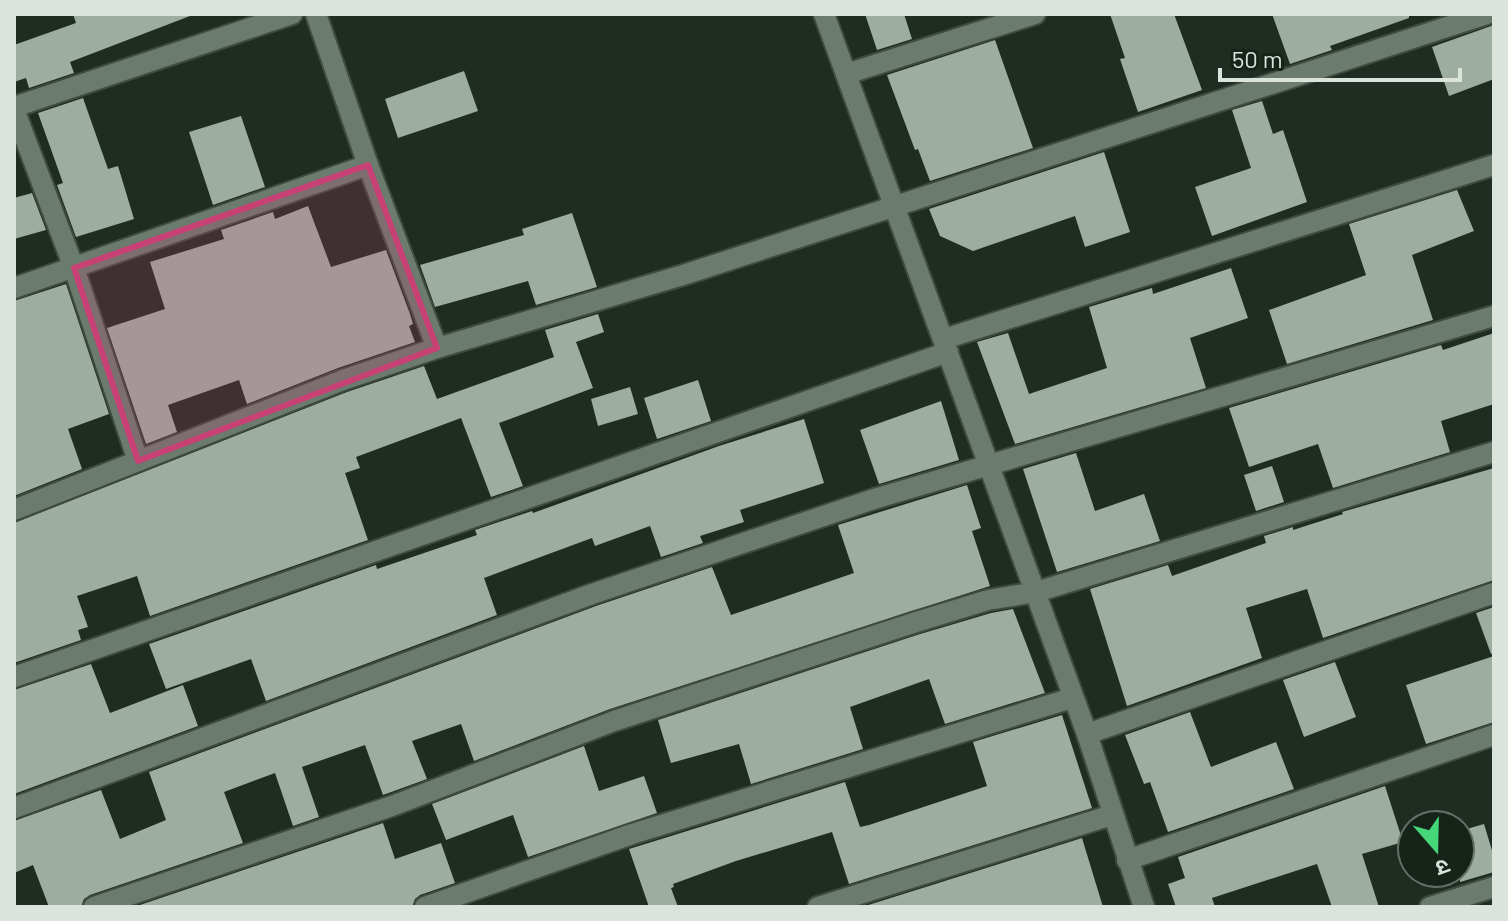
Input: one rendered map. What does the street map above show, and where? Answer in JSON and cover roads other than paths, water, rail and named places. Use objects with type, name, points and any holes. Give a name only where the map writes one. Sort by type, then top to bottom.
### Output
[{"type":"street","points":[[138,461],[74,268],[14,108],[292,14]]},
{"type":"street","points":[[316,14],[368,165],[437,348]]},
{"type":"street","points":[[824,14],[1087,734],[1144,907]]},
{"type":"street","points":[[846,74],[1035,14]]},
{"type":"street","points":[[14,510],[343,380],[437,348],[683,275],[1487,14]]},
{"type":"street","points":[[14,288],[368,165]]},
{"type":"street","points":[[14,677],[946,345],[1494,165]]},
{"type":"street","points":[[14,808],[592,594],[874,499],[1494,316]]},
{"type":"street","points":[[94,907],[392,806],[614,721],[928,618],[988,600],[1036,592],[1494,452]]},
{"type":"street","points":[[1087,734],[1494,593]]},
{"type":"street","points":[[425,907],[632,834],[1072,698]]},
{"type":"street","points":[[1127,860],[1494,735]]},
{"type":"street","points":[[818,907],[1112,815]]},
{"type":"street","points":[[1430,907],[1494,887]]}]
